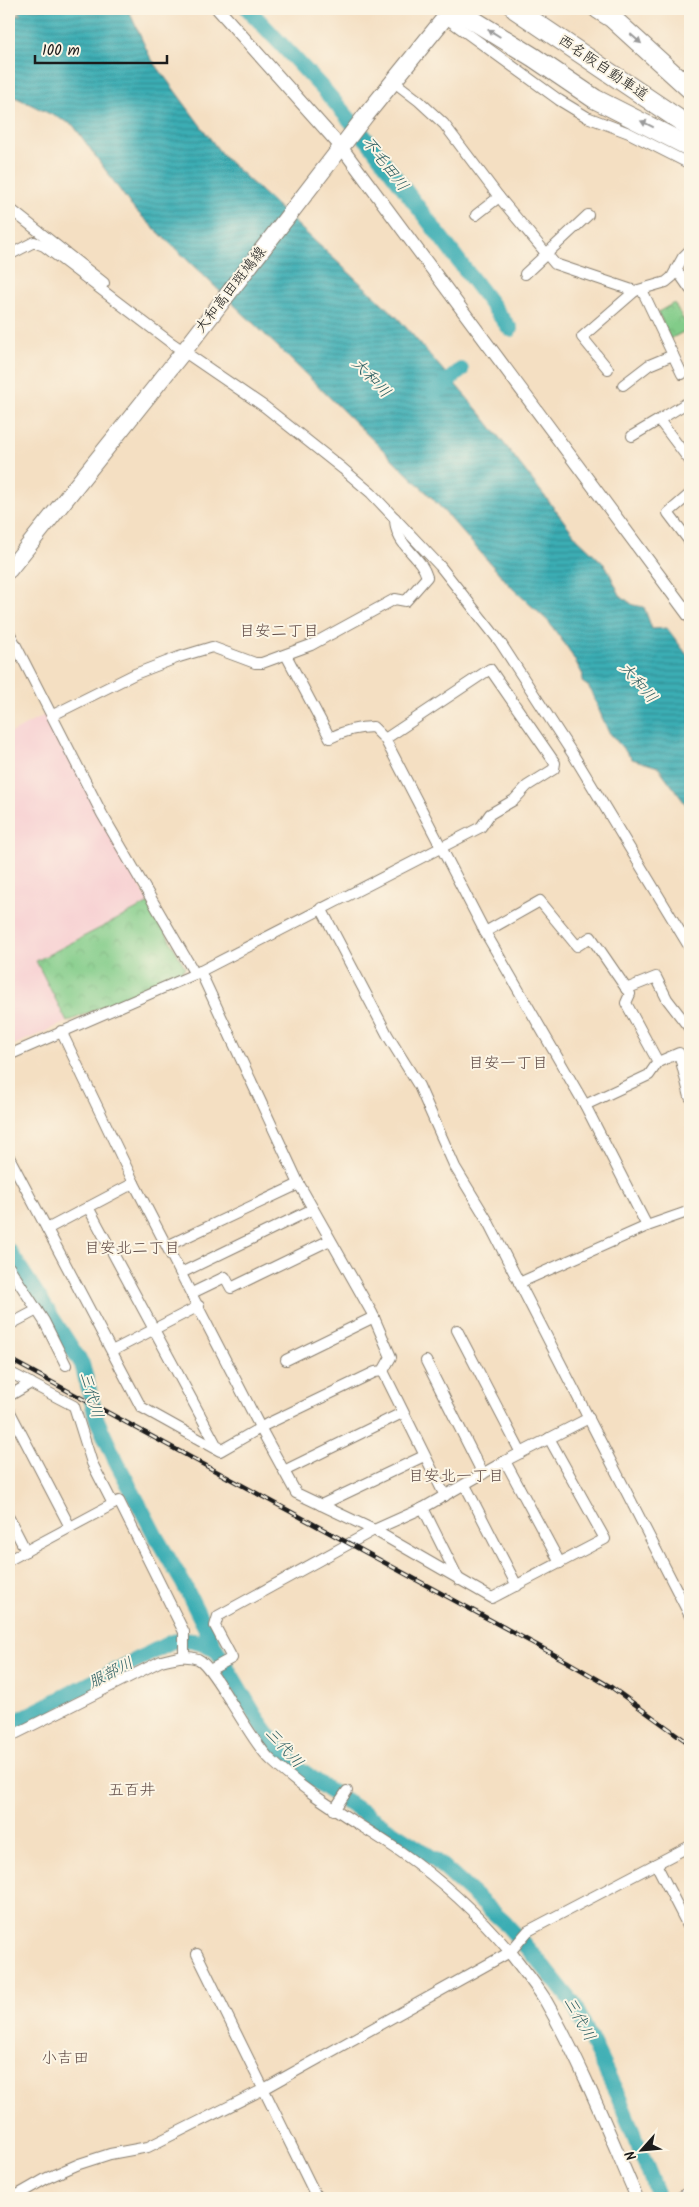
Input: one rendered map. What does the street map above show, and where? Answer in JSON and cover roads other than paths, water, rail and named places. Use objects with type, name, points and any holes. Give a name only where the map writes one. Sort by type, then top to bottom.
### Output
[{"type":"highway","name":"西名阪自動車道","points":[[515,9],[690,127]]},
{"type":"highway","name":"西名阪自動車道","points":[[538,9],[690,112]]},
{"type":"highway","points":[[598,9],[612,18],[690,88]]},
{"type":"highway","points":[[451,12],[532,57],[595,99],[690,147]]},
{"type":"main road","name":"大和高田斑鳩線","points":[[9,570],[196,337],[366,115],[451,12]]},
{"type":"street","points":[[218,9],[342,147],[690,617]]},
{"type":"street","points":[[451,12],[559,100],[587,117],[629,133],[690,164]]},
{"type":"street","points":[[393,81],[444,124],[499,197],[554,264],[639,291],[674,355],[682,374]]},
{"type":"street","points":[[476,216],[499,197]]},
{"type":"street","points":[[9,208],[133,307],[170,342]]},
{"type":"street","points":[[525,274],[588,215]]},
{"type":"street","points":[[9,255],[34,242],[44,246],[170,342],[288,426],[357,481],[395,518],[440,566],[500,642],[574,756],[690,948]]},
{"type":"street","points":[[608,369],[582,337],[639,291],[666,282],[672,277],[683,257],[690,250]]},
{"type":"street","points":[[676,269],[690,289]]},
{"type":"street","points":[[623,385],[649,366],[674,355]]},
{"type":"street","points":[[632,436],[690,401]]},
{"type":"street","points":[[659,420],[690,461]]},
{"type":"street","points":[[690,494],[668,513],[690,542]]},
{"type":"street","points":[[53,715],[135,674],[179,657],[212,647],[255,663],[262,663],[286,655],[339,631],[395,600],[406,601],[426,577],[424,569],[399,540],[395,518]]},
{"type":"street","points":[[9,632],[102,814],[198,972],[299,1184],[374,1317],[391,1357],[382,1371],[375,1372],[267,1424],[219,1451]]},
{"type":"street","points":[[286,655],[330,738],[353,728],[373,727],[385,739],[485,932],[585,1105],[647,1226]]},
{"type":"street","points":[[9,1055],[61,1031],[132,1003],[198,972],[481,827],[490,814],[514,800],[527,786],[554,769],[555,763],[490,669],[385,739]]},
{"type":"street","points":[[485,932],[540,901],[577,946],[591,937],[630,994],[626,1003],[658,1062]]},
{"type":"street","points":[[321,908],[388,1036],[419,1086],[455,1166],[486,1218],[690,1616]]},
{"type":"street","points":[[626,989],[656,977],[667,999],[690,1029]]},
{"type":"street","points":[[61,1031],[134,1183],[261,1429],[286,1470],[296,1493],[374,1530],[492,1598],[605,1539],[549,1438]]},
{"type":"street","points":[[585,1105],[649,1075],[658,1062],[678,1053],[690,1097]]},
{"type":"street","points":[[9,1157],[141,1407],[219,1451]]},
{"type":"street","points":[[47,1229],[134,1183]]},
{"type":"street","points":[[167,1246],[299,1184]]},
{"type":"street","points":[[88,1207],[219,1451]]},
{"type":"street","points":[[181,1272],[313,1209]]},
{"type":"street","points":[[519,1283],[647,1226],[690,1211]]},
{"type":"street","points":[[192,1293],[225,1277],[231,1288],[330,1240]]},
{"type":"street","points":[[11,1273],[37,1310],[66,1365]]},
{"type":"street","points":[[112,1351],[199,1306]]},
{"type":"street","points":[[9,1325],[37,1310]]},
{"type":"street","points":[[286,1360],[374,1317]]},
{"type":"street","points":[[457,1330],[521,1453]]},
{"type":"street","points":[[426,1361],[483,1474]]},
{"type":"street","points":[[382,1371],[445,1496]]},
{"type":"street","points":[[9,1372],[74,1406],[90,1456],[113,1504]]},
{"type":"street","points":[[9,1396],[31,1384]]},
{"type":"street","points":[[9,1410],[70,1527]]},
{"type":"street","points":[[286,1470],[402,1413]]},
{"type":"street","points":[[211,1669],[232,1658],[215,1626],[218,1616],[374,1530],[423,1508],[505,1461],[589,1418]]},
{"type":"street","points":[[320,1505],[424,1456]]},
{"type":"street","points":[[505,1461],[560,1563]]},
{"type":"street","points":[[465,1485],[517,1586]]},
{"type":"street","points":[[9,1560],[119,1501],[184,1632],[184,1653]]},
{"type":"street","points":[[423,1508],[460,1581]]},
{"type":"street","points":[[9,1518],[26,1551]]},
{"type":"street","points":[[9,1737],[161,1661],[184,1653],[199,1660],[211,1669],[252,1738],[269,1759],[302,1787],[401,1852],[450,1891],[512,1950],[543,1996],[563,2035],[590,2090],[638,2198]]},
{"type":"street","points":[[335,1810],[346,1792]]},
{"type":"street","points":[[12,2198],[47,2178],[79,2164],[110,2154],[148,2147],[262,2090],[512,1950],[528,1931],[690,1846]]},
{"type":"street","points":[[656,1864],[690,1930]]},
{"type":"street","points":[[197,1954],[262,2090],[317,2198]]},
{"type":"street","points":[[679,2198],[690,2192]]},
{"type":"water","name":"大和川","points":[[18,9],[128,9],[150,57],[223,156],[397,317],[482,415],[577,538],[606,566],[620,595],[633,605],[644,607],[652,629],[667,628],[690,659],[690,810],[658,767],[632,759],[608,731],[589,687],[582,682],[583,675],[569,650],[548,621],[512,588],[433,499],[132,207],[73,125],[9,96],[9,16],[21,15]]},
{"type":"waterway","name":"不毛田川","points":[[248,9],[325,91],[368,141],[510,329]]},
{"type":"waterway","name":"不毛田川","points":[[434,393],[461,370]]},
{"type":"waterway","name":"三代川","points":[[9,1251],[82,1364],[97,1420],[115,1459],[156,1537],[183,1583],[216,1649],[256,1717],[294,1765],[327,1789],[434,1859],[505,1923],[543,1966],[573,2003],[619,2098],[659,2198]]},
{"type":"waterway","name":"服部川","points":[[9,1725],[172,1642],[195,1641],[216,1649]]},
{"type":"railway","points":[[9,1359],[566,1661],[611,1687],[690,1744]]},
{"type":"district","name":"目安二丁目","points":[[279,631]]},
{"type":"district","name":"目安一丁目","points":[[508,1063]]},
{"type":"district","name":"目安北二丁目","points":[[132,1248]]},
{"type":"district","name":"目安北一丁目","points":[[456,1476]]},
{"type":"district","name":"五百井","points":[[132,1790]]},
{"type":"district","name":"小吉田","points":[[65,2058]]}]
